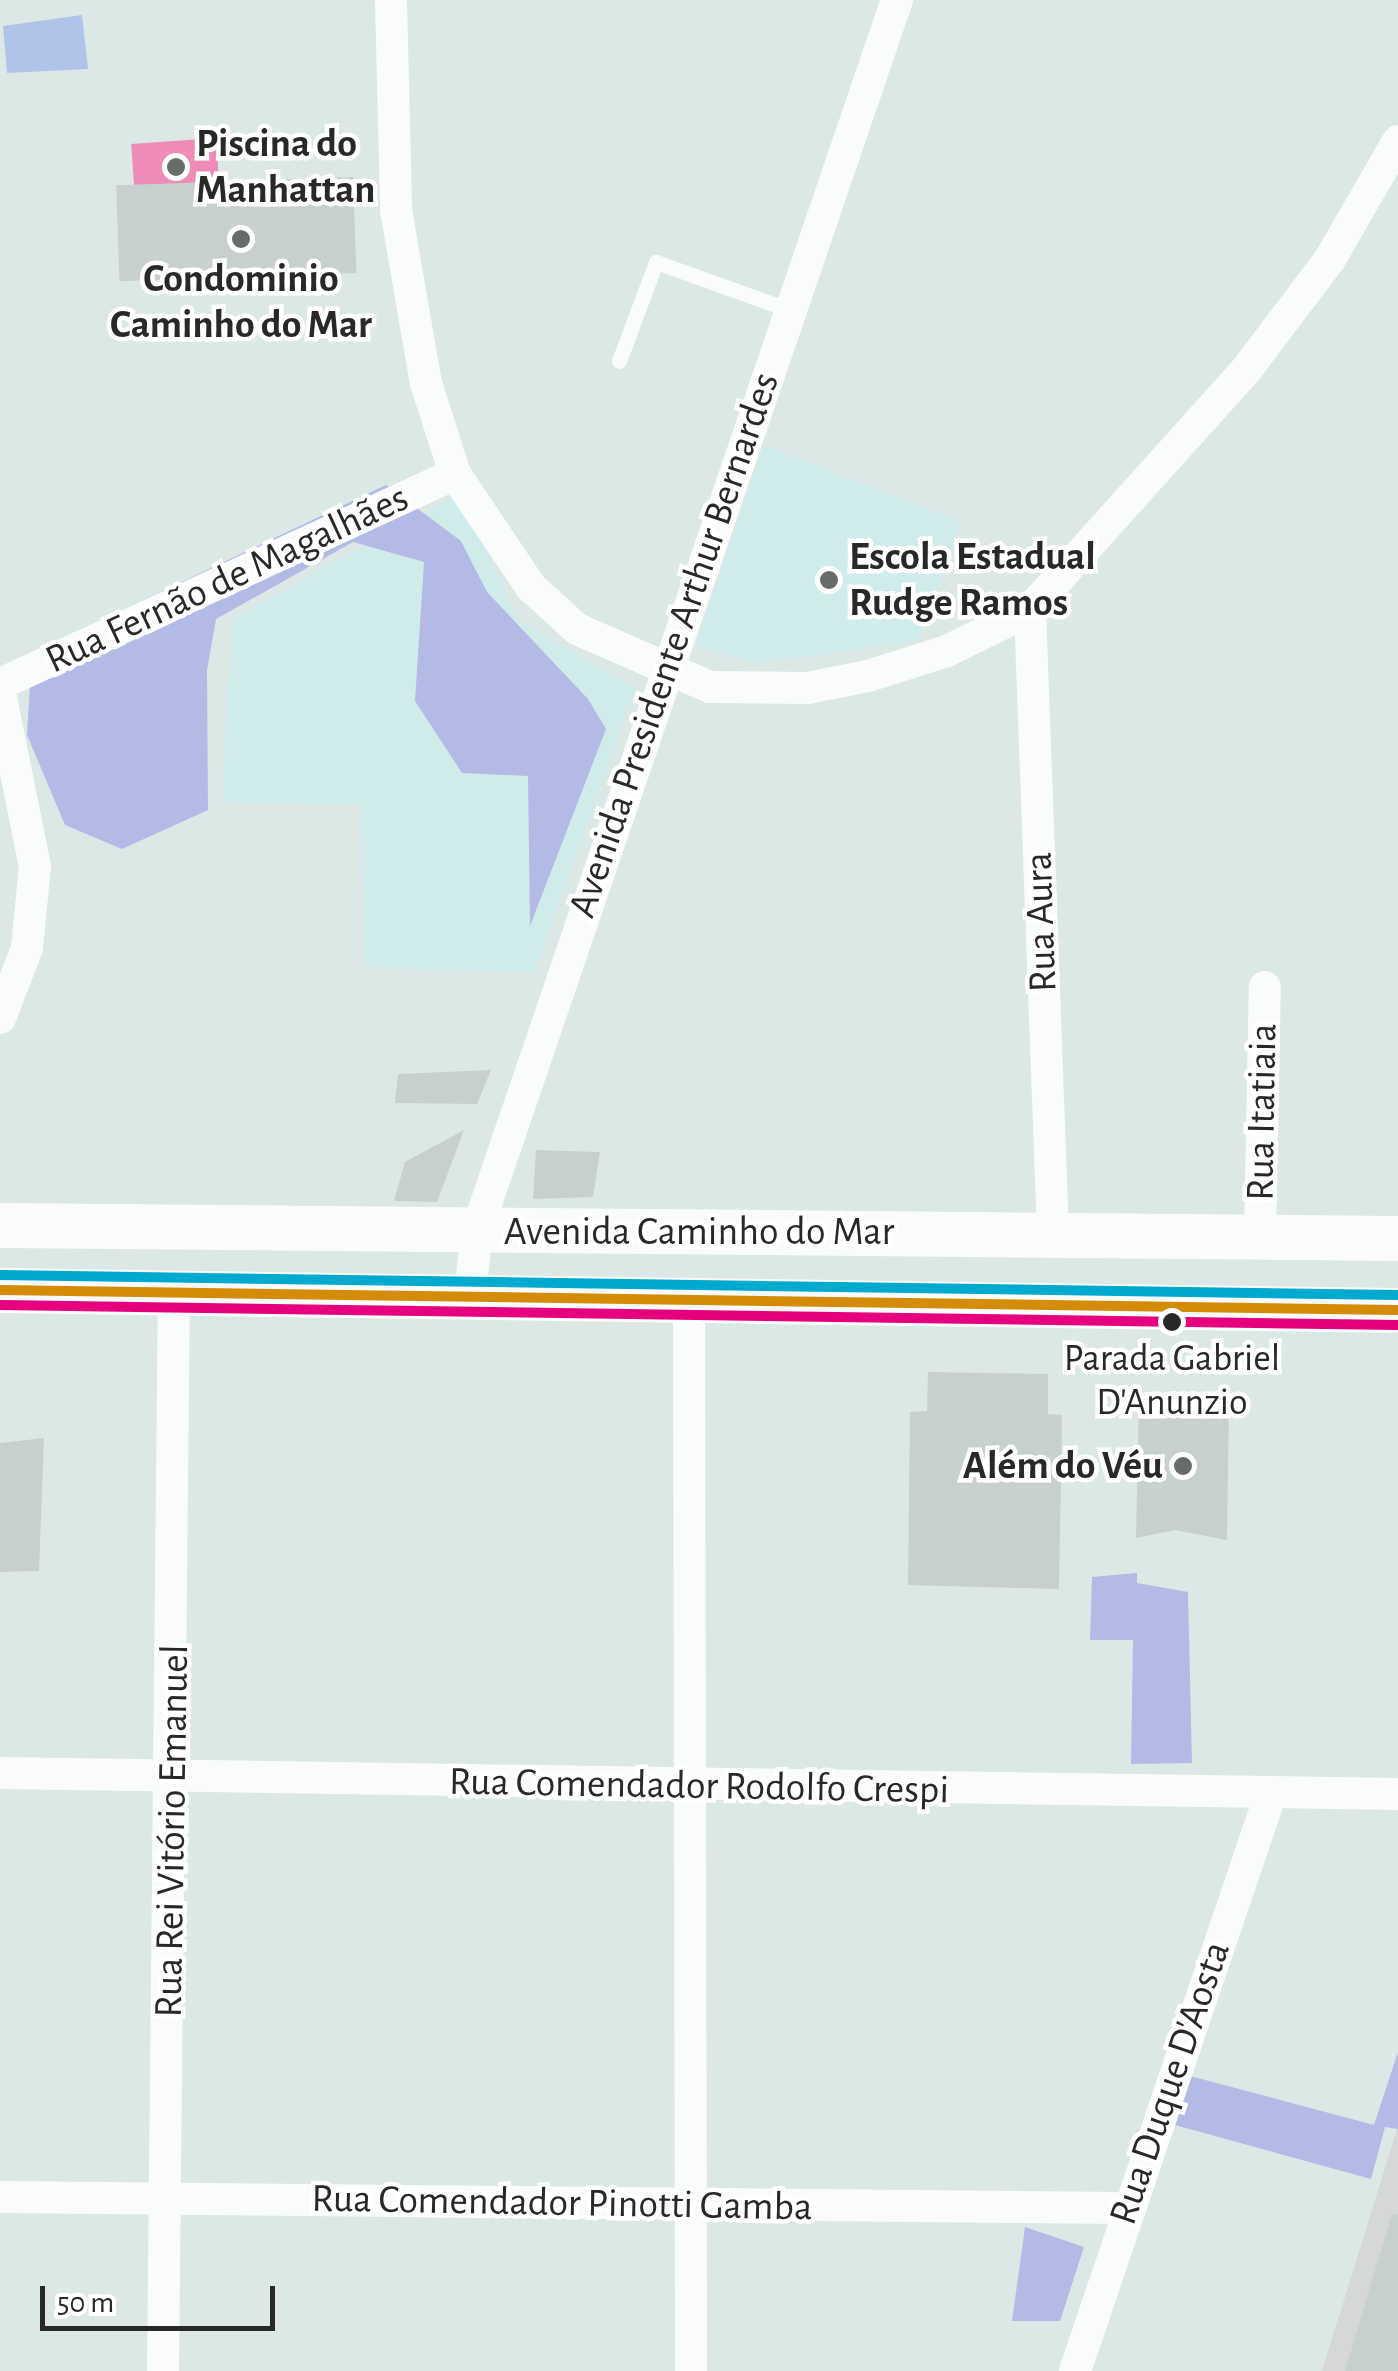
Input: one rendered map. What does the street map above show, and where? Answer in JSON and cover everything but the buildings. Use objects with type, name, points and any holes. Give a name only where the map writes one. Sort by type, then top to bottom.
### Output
[{"type":"main road","name":"Avenida Caminho do Mar","points":[[0,1225],[1398,1238]]},
{"type":"main road","name":"Avenida Caminho do Mar","points":[[0,1290],[1398,1310]]},
{"type":"street","points":[[392,0],[396,210],[426,383],[455,474],[531,588],[577,629],[666,672],[710,687],[807,688],[947,650],[1030,610],[1248,369],[1330,259],[1398,140]]},
{"type":"street","name":"Avenida Presidente Arthur Bernardes","points":[[470,1295],[477,1230],[787,309],[896,0]]},
{"type":"street","name":"Rua Fernão de Magalhães","points":[[0,684],[455,474]]},
{"type":"street","name":"Rua Aura","points":[[1030,610],[1052,1234]]},
{"type":"street","points":[[0,693],[35,866],[27,948],[0,1018]]},
{"type":"street","name":"Rua Itatiaia","points":[[1260,1237],[1265,987]]},
{"type":"street","name":"Rua Rei Vitório Emanuel","points":[[164,2371],[174,1776],[174,1292]]},
{"type":"street","points":[[689,1298],[690,2371]]},
{"type":"street","name":"Rua Comendador Rodolfo Crespi","points":[[0,1773],[1270,1796],[1398,1794]]},
{"type":"street","name":"Rua Duque D'Aosta","points":[[1075,2371],[1125,2208],[1270,1796]]},
{"type":"street","name":"Rua Comendador Pinotti Gamba","points":[[0,2198],[1125,2208]]},
{"type":"lane","points":[[619,361],[656,262],[787,309]]},
{"type":"shaded area","points":[[82,15],[88,69],[7,73],[3,26]]},
{"type":"shaded area","name":"Piscina do Manhattan","points":[[216,138],[219,186],[135,192],[131,144]]},
{"type":"shaded area","name":"Escola Estadual Rudge Ramos","points":[[764,445],[960,521],[920,640],[757,664],[696,645]]},
{"type":"shaded area","points":[[386,485],[461,541],[487,592],[588,699],[606,729],[530,926],[528,776],[462,773],[415,701],[424,562],[353,542],[216,619],[207,670],[208,810],[122,849],[65,825],[27,735],[32,653]]},
{"type":"shaded area","points":[[459,494],[518,620],[635,688],[534,973],[365,967],[361,804],[222,803],[232,619]]},
{"type":"shaded area","points":[[1137,1573],[1137,1583],[1188,1592],[1192,1763],[1131,1764],[1133,1640],[1090,1640],[1092,1577]]},
{"type":"shaded area","points":[[1398,2052],[1398,2129],[1385,2127],[1371,2179],[1175,2125],[1190,2076],[1374,2125]]},
{"type":"shaded area","points":[[1398,2126],[1398,2371],[1322,2371]]},
{"type":"shaded area","points":[[1025,2227],[1084,2247],[1060,2321],[1012,2321]]},
{"type":"transit line","points":[[0,1275],[1398,1295]]},
{"type":"transit line","points":[[0,1290],[1398,1310]]},
{"type":"transit line","points":[[0,1305],[1398,1325]]},
{"type":"place","name":"Piscina do Manhattan","points":[[176,167]]},
{"type":"place","name":"Condominio Caminho do Mar","points":[[241,239]]},
{"type":"place","name":"Escola Estadual Rudge Ramos","points":[[829,580]]},
{"type":"place","name":"Parada Gabriel D'Anunzio","points":[[1172,1322]]},
{"type":"place","name":"Além do Véu","points":[[1183,1466]]}]
